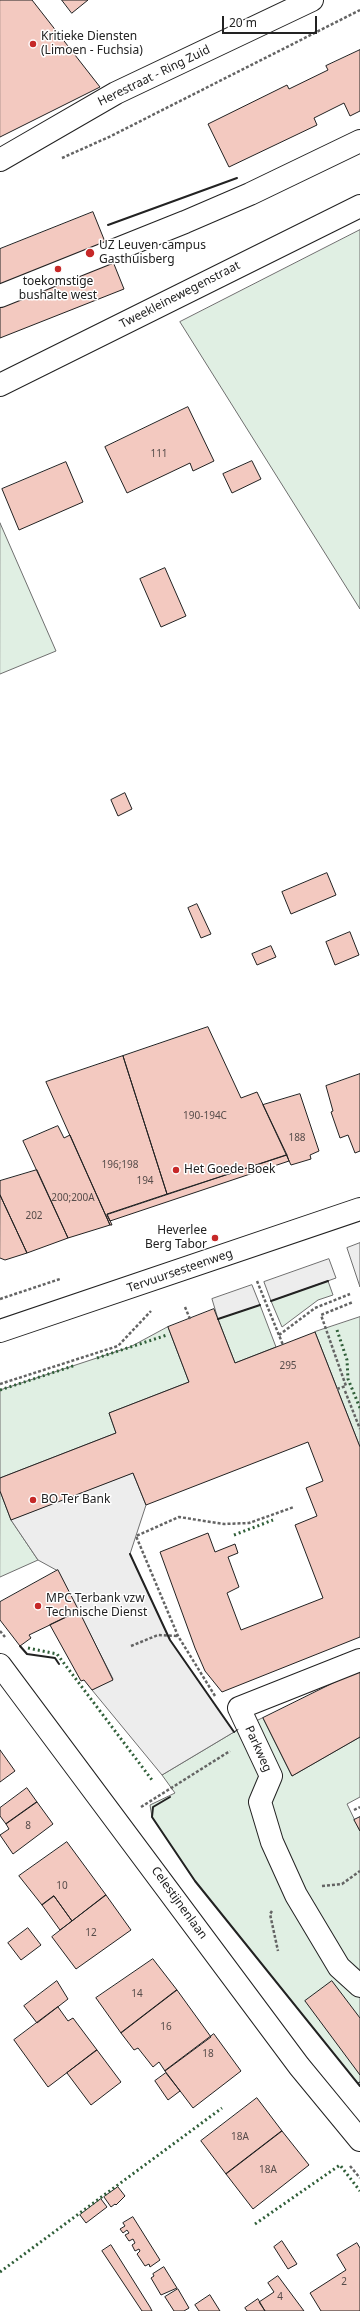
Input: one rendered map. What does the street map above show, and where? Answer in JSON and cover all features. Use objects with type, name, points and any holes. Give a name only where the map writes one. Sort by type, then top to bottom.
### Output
[{"type":"street","name":"Herestraat - Ring Zuid","points":[[0,160],[116,93],[312,0]]},
{"type":"street","points":[[0,296],[185,222],[250,194],[360,141]]},
{"type":"street","name":"Tweekleinewegenstraat","points":[[0,385],[360,206]]},
{"type":"street","name":"Tervuursesteenweg","points":[[0,1331],[360,1209]]},
{"type":"street","name":"Parkweg","points":[[360,1660],[239,1708],[271,1776],[260,1802],[272,1842],[289,1880],[339,1967],[360,1986]]},
{"type":"street","name":"Celestijnenlaan","points":[[0,1665],[299,2066],[360,2140]]},
{"type":"path","points":[[58,160],[109,137],[360,10]]},
{"type":"path","points":[[257,1281],[283,1345]]},
{"type":"path","points":[[279,1335],[315,1308],[350,1294]]},
{"type":"path","points":[[337,1389],[346,1386],[321,1314],[353,1302]]},
{"type":"path","points":[[185,1307],[190,1319]]},
{"type":"path","points":[[0,1384],[118,1346],[154,1308]]},
{"type":"path","points":[[345,1391],[360,1429]]},
{"type":"path","points":[[215,1697],[178,1636],[136,1536],[179,1517],[224,1524],[249,1522],[294,1507]]},
{"type":"path","points":[[131,1646],[158,1635],[178,1636]]},
{"type":"path","points":[[147,1803],[232,1750]]},
{"type":"path","points":[[354,1810],[360,1807]]},
{"type":"path","points":[[289,1880],[324,1886],[342,1884],[360,1871]]},
{"type":"green space","points":[[360,230],[360,609],[180,322]]},
{"type":"green space","points":[[0,523],[56,651],[0,674]]},
{"type":"green space","points":[[328,1281],[333,1295],[318,1300],[282,1327],[271,1301]]},
{"type":"green space","points":[[260,1305],[276,1347],[235,1363],[218,1319]]},
{"type":"green space","points":[[360,1317],[360,1447],[315,1332]]},
{"type":"green space","points":[[168,1327],[189,1382],[109,1413],[116,1433],[0,1478],[0,1390],[130,1347]]},
{"type":"green space","points":[[0,1491],[11,1520],[38,1560],[0,1577]]},
{"type":"green space","points":[[263,1718],[292,1776],[360,1737],[360,1797],[347,1804],[360,1831],[360,2086],[195,1881],[152,1817],[150,1805],[175,1793],[162,1775],[234,1732]]},
{"type":"shaded area","points":[[360,1243],[360,1287],[347,1248]]},
{"type":"shaded area","points":[[329,1259],[336,1278],[271,1301],[264,1282]]},
{"type":"shaded area","points":[[252,1285],[260,1305],[218,1319],[212,1299]]},
{"type":"shaded area","points":[[133,1473],[146,1505],[130,1554],[170,1640],[234,1732],[162,1775],[92,1690],[113,1679],[58,1571],[38,1560],[11,1520]]},
{"type":"building","name":"Kritieke Diensten (Limoen - Fuchsia)","points":[[0,0],[32,0],[100,87],[0,137]]},
{"type":"building","points":[[62,0],[88,0],[72,13]]},
{"type":"building","points":[[360,50],[360,111],[350,116],[344,103],[314,118],[317,125],[229,167],[208,124],[287,85],[289,89],[328,70],[326,66]]},
{"type":"building","name":"toekomstige bushalte west","points":[[93,212],[124,289],[0,338],[0,249]]},
{"type":"building","points":[[188,407],[214,461],[193,471],[190,463],[127,493],[105,447]]},
{"type":"building","points":[[252,461],[261,479],[232,493],[223,474]]},
{"type":"building","points":[[66,462],[83,502],[19,530],[2,489]]},
{"type":"building","points":[[165,568],[186,616],[161,627],[140,579]]},
{"type":"building","points":[[125,793],[132,809],[118,816],[111,800]]},
{"type":"building","points":[[327,873],[336,895],[291,914],[282,892]]},
{"type":"building","points":[[197,904],[211,934],[201,938],[188,908]]},
{"type":"building","points":[[350,932],[359,955],[335,965],[326,942]]},
{"type":"building","points":[[271,946],[276,957],[257,965],[252,954]]},
{"type":"building","points":[[208,1027],[241,1098],[257,1092],[287,1155],[167,1194],[123,1056]]},
{"type":"building","points":[[123,1056],[167,1194],[107,1214],[112,1225],[110,1225],[46,1082]]},
{"type":"building","points":[[360,1074],[360,1151],[355,1153],[348,1135],[340,1138],[331,1112],[333,1111],[326,1086]]},
{"type":"building","points":[[300,1094],[319,1151],[310,1155],[311,1159],[291,1165],[263,1105]]},
{"type":"building","points":[[58,1126],[64,1138],[70,1135],[110,1225],[68,1238],[23,1141]]},
{"type":"building","points":[[287,1155],[289,1161],[110,1221],[107,1215]]},
{"type":"building","points":[[37,1170],[68,1238],[27,1253],[0,1195],[0,1181]]},
{"type":"building","points":[[0,1195],[27,1253],[5,1260],[0,1258]]},
{"type":"building","name":"BO Ter Bank","points":[[214,1309],[235,1363],[315,1332],[360,1447],[360,1637],[222,1692],[205,1671],[195,1648],[160,1552],[208,1533],[215,1552],[235,1544],[238,1553],[228,1557],[239,1587],[227,1593],[241,1630],[323,1598],[295,1525],[317,1516],[306,1488],[323,1481],[308,1442],[146,1505],[133,1473],[11,1520],[0,1491],[0,1478],[116,1433],[109,1413],[189,1382],[168,1327]]},
{"type":"building","name":"MPC Terbank vzw Technische Dienst","points":[[58,1570],[79,1611],[29,1635],[31,1638],[20,1646],[0,1620],[0,1602]]},
{"type":"building","points":[[79,1611],[113,1680],[92,1690],[84,1680],[81,1681],[50,1625]]},
{"type":"building","points":[[360,1670],[360,1737],[292,1776],[263,1718]]},
{"type":"building","points":[[0,1750],[15,1771],[0,1782]]},
{"type":"building","points":[[27,1788],[37,1802],[6,1824],[0,1816],[0,1808]]},
{"type":"building","points":[[37,1802],[53,1824],[13,1854],[0,1835],[9,1829],[6,1824]]},
{"type":"building","points":[[360,1817],[360,1831],[354,1820]]},
{"type":"building","points":[[67,1842],[106,1895],[72,1921],[54,1896],[42,1905],[19,1876]]},
{"type":"building","points":[[106,1895],[131,1930],[76,1969],[52,1937]]},
{"type":"building","points":[[54,1896],[72,1921],[60,1930],[42,1905]]},
{"type":"building","points":[[28,1928],[41,1945],[21,1960],[8,1943]]},
{"type":"building","points":[[153,1959],[177,1990],[121,2033],[96,1998]]},
{"type":"building","points":[[57,1981],[68,1999],[37,2023],[24,2006]]},
{"type":"building","points":[[332,1981],[360,2018],[360,2075],[305,2001]]},
{"type":"building","points":[[177,1990],[211,2037],[165,2071],[159,2062],[153,2067],[138,2048],[134,2050],[121,2033]]},
{"type":"building","points":[[58,2007],[68,2021],[73,2018],[97,2050],[48,2087],[14,2040]]},
{"type":"building","points":[[214,2034],[241,2071],[193,2108],[165,2071]]},
{"type":"building","points":[[97,2050],[121,2082],[91,2105],[67,2073]]},
{"type":"building","points":[[166,2073],[180,2091],[168,2100],[155,2081]]},
{"type":"building","points":[[257,2098],[282,2131],[226,2174],[201,2141]]},
{"type":"building","points":[[282,2131],[309,2165],[253,2209],[226,2174]]},
{"type":"building","points":[[118,2187],[125,2196],[116,2205],[115,2204],[111,2207],[104,2197]]},
{"type":"building","points":[[101,2199],[107,2207],[86,2223],[80,2215]]},
{"type":"building","points":[[133,2217],[160,2260],[150,2267],[149,2264],[145,2266],[137,2254],[140,2251],[139,2249],[135,2251],[132,2245],[135,2243],[133,2239],[129,2241],[125,2235],[129,2233],[127,2230],[123,2233],[120,2229],[125,2226],[123,2223]]},
{"type":"building","points":[[282,2241],[297,2264],[288,2269],[274,2247]]},
{"type":"building","points":[[357,2243],[360,2248],[360,2311],[321,2311],[310,2293],[346,2270],[337,2255]]},
{"type":"building","points":[[111,2245],[152,2311],[142,2311],[102,2251]]},
{"type":"building","points":[[164,2267],[177,2288],[161,2295],[151,2278],[154,2276],[153,2274]]},
{"type":"building","points":[[278,2276],[304,2311],[265,2311],[259,2302],[274,2292],[268,2283]]},
{"type":"building","points":[[178,2289],[189,2308],[184,2311],[174,2311],[165,2297]]},
{"type":"building","points":[[210,2295],[220,2311],[199,2311],[195,2305]]},
{"type":"building","points":[[258,2299],[265,2311],[247,2311],[245,2308]]},
{"type":"hedge","points":[[337,1330],[347,1360],[348,1379],[360,1408]]},
{"type":"hedge","points":[[97,1358],[167,1335]]},
{"type":"hedge","points":[[0,1390],[76,1365]]},
{"type":"hedge","points":[[234,1535],[273,1520]]},
{"type":"hedge","points":[[28,1648],[57,1654],[152,1780]]},
{"type":"hedge","points":[[0,2272],[222,2108]]},
{"type":"hedge","points":[[255,2224],[340,2165],[360,2191]]},
{"type":"fence","points":[[234,1732],[239,1729]]},
{"type":"fence","points":[[360,2082],[358,2083],[360,2086]]},
{"type":"wall","points":[[108,225],[237,178]]},
{"type":"wall","points":[[271,1301],[328,1281]]},
{"type":"wall","points":[[218,1319],[260,1305]]},
{"type":"wall","points":[[130,1554],[170,1640],[234,1732]]},
{"type":"wall","points":[[20,1646],[27,1654],[55,1658],[59,1664]]},
{"type":"wall","points":[[170,1797],[153,1807],[152,1817],[195,1881],[360,2086]]},
{"type":"place","name":"Kritieke Diensten (Limoen - Fuchsia)","points":[[33,44]]},
{"type":"place","name":"UZ Leuven campus Gasthuisberg","points":[[90,253]]},
{"type":"place","name":"toekomstige bushalte west","points":[[58,269]]},
{"type":"place","name":"Het Goede Boek","points":[[176,1170]]},
{"type":"place","name":"Heverlee Berg Tabor","points":[[215,1238]]},
{"type":"place","name":"BO Ter Bank","points":[[33,1500]]},
{"type":"place","name":"MPC Terbank vzw Technische Dienst","points":[[38,1606]]}]
